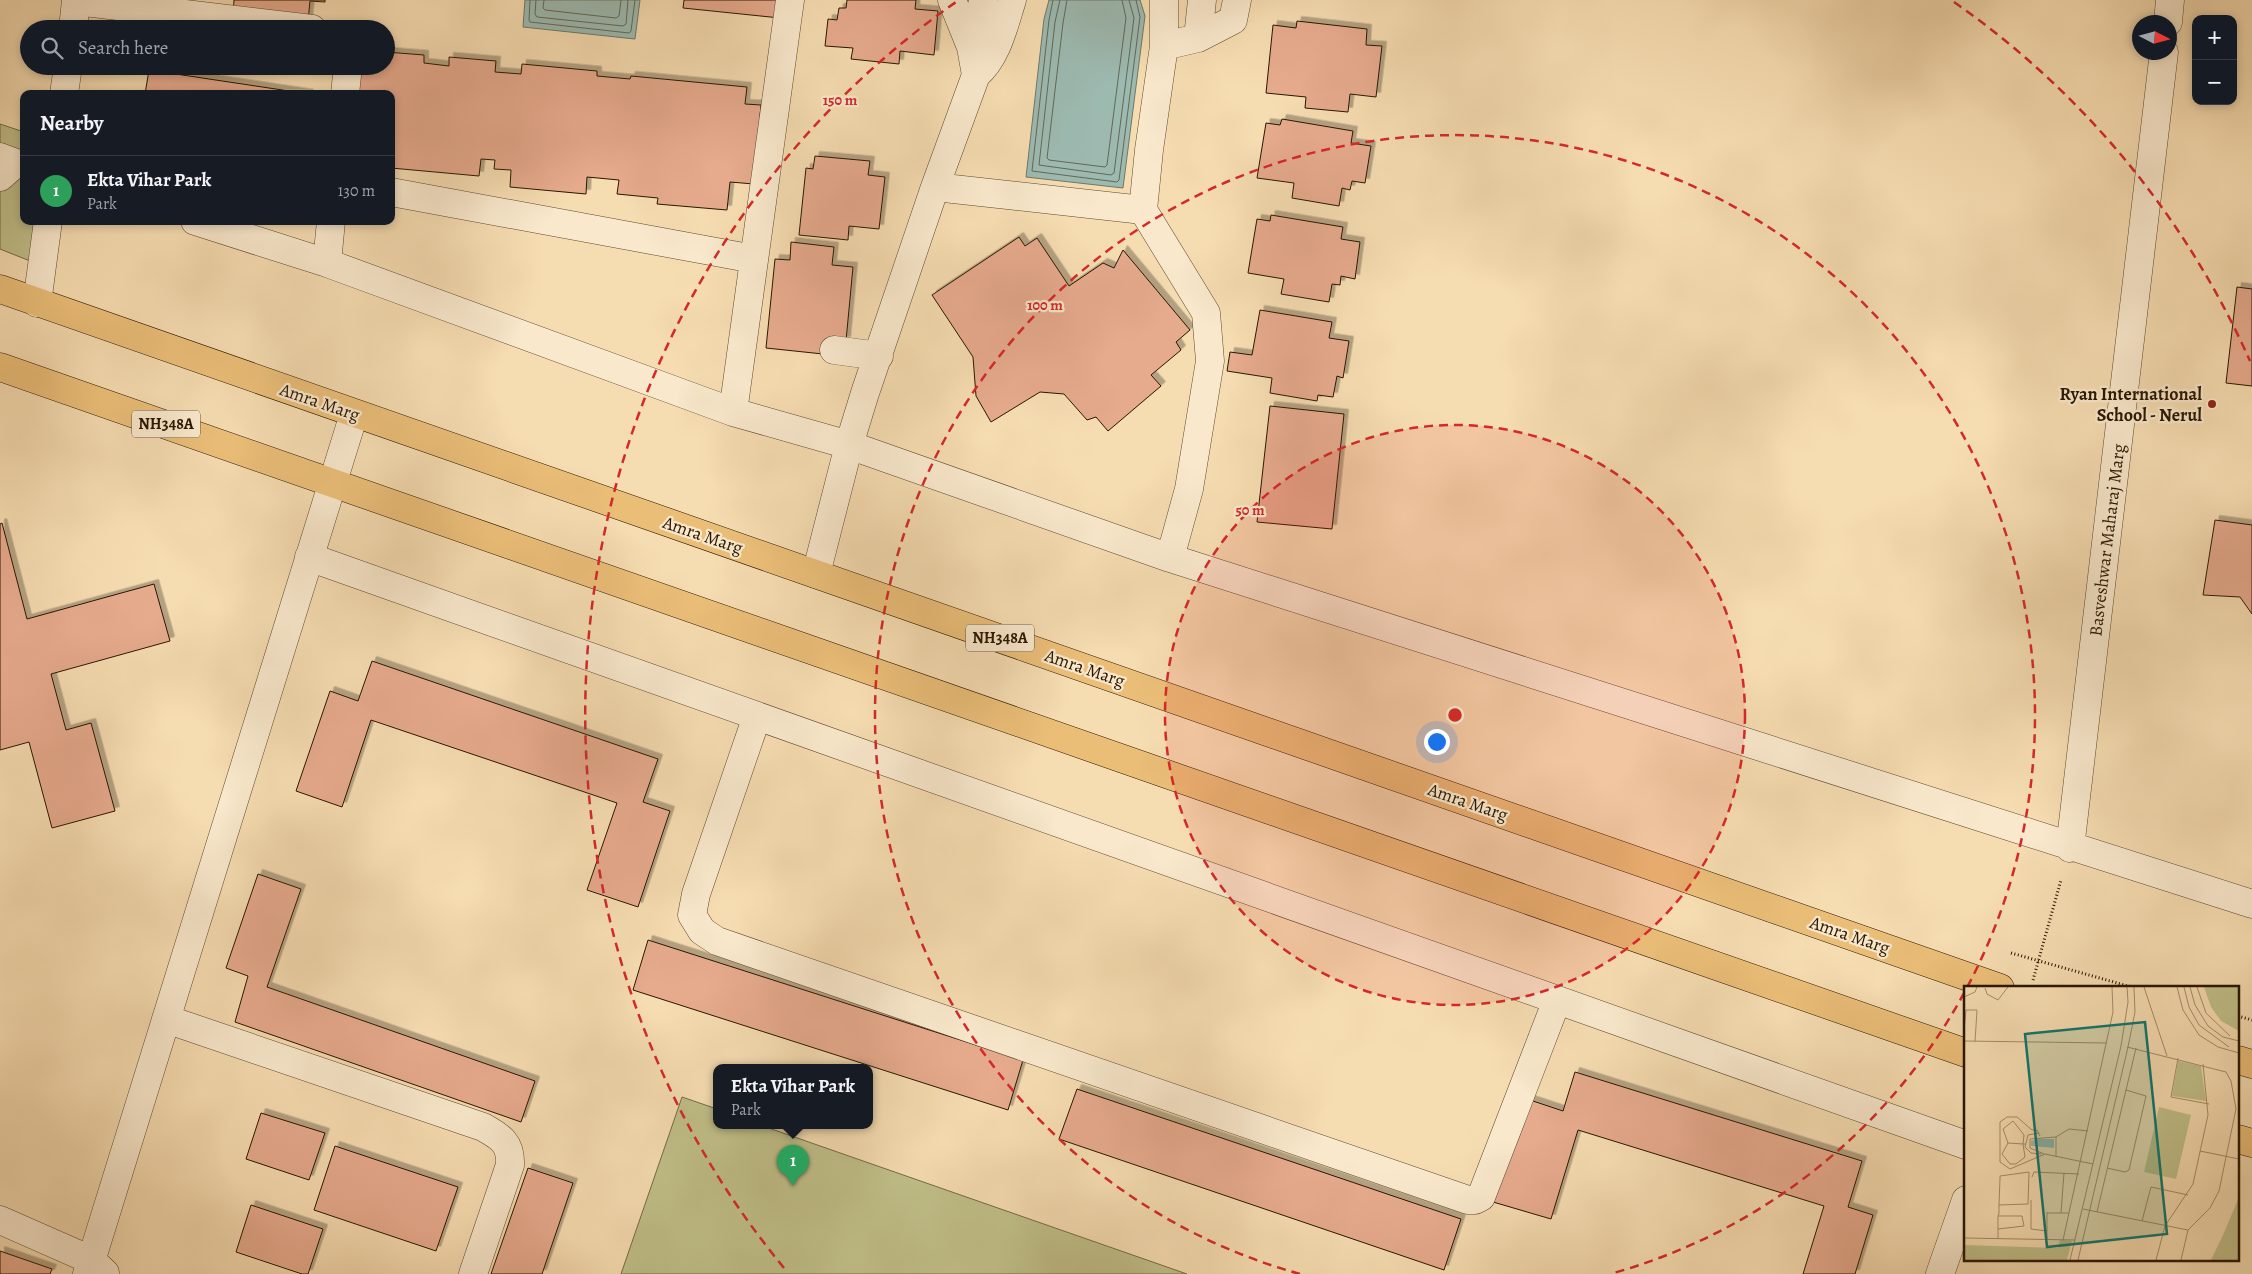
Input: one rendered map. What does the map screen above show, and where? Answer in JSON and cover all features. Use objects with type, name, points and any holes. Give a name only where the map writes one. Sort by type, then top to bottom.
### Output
[{"type":"highway","name":"Amra Marg","points":[[0,289],[1994,986]]},
{"type":"highway","name":"NH348A","points":[[0,366],[1964,1052]]},
{"type":"highway","points":[[2240,1139],[2252,1143]]},
{"type":"street","points":[[733,412],[790,0]]},
{"type":"street","points":[[816,574],[849,445],[935,187],[976,75],[971,47],[952,0]]},
{"type":"street","points":[[971,47],[979,22],[983,0]]},
{"type":"street","points":[[976,75],[986,67],[1002,32],[1012,0]]},
{"type":"street","points":[[1164,0],[1164,46],[1149,150],[1143,210],[1206,313],[1210,361],[1189,489],[1170,558]]},
{"type":"street","points":[[1198,38],[1202,0]]},
{"type":"street","points":[[1164,46],[1198,38],[1233,20],[1237,0]]},
{"type":"street","points":[[2169,15],[2170,0]]},
{"type":"street","points":[[74,20],[76,1],[168,6],[256,20]]},
{"type":"street","name":"Basveshwar Maharaj Marg","points":[[2070,848],[2163,60]]},
{"type":"street","points":[[65,90],[67,75]]},
{"type":"street","points":[[345,90],[347,75]]},
{"type":"street","points":[[0,157],[16,163],[0,177]]},
{"type":"street","points":[[935,187],[1143,210]]},
{"type":"street","points":[[395,193],[754,259]]},
{"type":"street","points":[[37,303],[47,225]]},
{"type":"street","points":[[208,225],[327,264],[733,412],[849,445],[1170,558],[2070,848],[2252,904]]},
{"type":"street","points":[[327,264],[331,225]]},
{"type":"street","points":[[834,350],[879,356]]},
{"type":"street","points":[[0,1220],[95,1269],[166,1019],[354,414]]},
{"type":"street","points":[[309,557],[1964,1144]]},
{"type":"street","points":[[757,716],[696,894],[692,915],[702,931],[717,941],[1468,1200],[1475,1200],[1481,1197],[1557,1000]]},
{"type":"street","points":[[166,1019],[483,1128],[500,1137],[510,1152],[510,1165],[473,1274]]},
{"type":"street","points":[[1940,1274],[1964,1206]]},
{"type":"path","points":[[2032,986],[2070,848]]},
{"type":"shaded area","points":[[0,124],[20,131],[20,225],[40,225],[30,261],[0,249]]},
{"type":"shaded area","points":[[682,1097],[713,1108],[713,1129],[771,1129],[1187,1274],[621,1274]]},
{"type":"water","points":[[525,0],[640,0],[635,39],[523,27]]},
{"type":"water","points":[[1049,0],[1140,0],[1145,16],[1123,188],[1026,177],[1044,19]]},
{"type":"building","points":[[234,0],[325,0],[325,2],[310,1],[308,20],[233,15]]},
{"type":"building","points":[[684,0],[782,0],[780,18],[683,8]]},
{"type":"building","points":[[847,0],[916,0],[915,9],[938,11],[934,55],[900,51],[899,64],[851,59],[853,48],[825,46],[828,19],[837,20],[839,8],[846,8]]},
{"type":"building","points":[[1297,21],[1367,29],[1366,45],[1382,46],[1376,97],[1350,94],[1348,112],[1305,108],[1306,97],[1266,93],[1273,25],[1296,28]]},
{"type":"building","points":[[395,53],[424,55],[424,63],[449,66],[449,57],[496,61],[495,72],[521,74],[522,64],[597,71],[597,76],[630,79],[631,76],[747,87],[745,104],[761,105],[754,184],[730,182],[727,210],[657,204],[658,198],[617,194],[619,180],[587,177],[586,194],[510,187],[511,170],[494,169],[495,160],[481,159],[479,176],[395,168],[395,90],[357,90],[358,75],[395,75]]},
{"type":"building","points":[[148,75],[182,75],[282,90],[146,90]]},
{"type":"building","points":[[1282,119],[1353,131],[1351,143],[1371,146],[1365,183],[1352,181],[1350,190],[1342,188],[1339,206],[1292,198],[1294,183],[1257,178],[1266,123],[1280,125]]},
{"type":"building","points":[[815,156],[870,161],[868,175],[885,177],[879,229],[849,226],[848,240],[799,235],[806,168],[813,169]]},
{"type":"building","points":[[1271,215],[1343,227],[1341,239],[1360,242],[1355,279],[1341,276],[1340,285],[1332,284],[1329,302],[1281,294],[1284,279],[1248,273],[1257,219],[1270,221]]},
{"type":"building","points":[[1019,237],[1025,246],[1037,238],[1069,286],[1103,263],[1114,268],[1123,250],[1190,330],[1176,342],[1181,350],[1151,375],[1161,386],[1108,431],[1096,417],[1087,420],[1064,394],[1040,392],[991,422],[976,396],[973,357],[932,295]]},
{"type":"building","points":[[791,242],[834,247],[832,265],[853,267],[846,341],[825,339],[823,354],[766,348],[775,259],[790,260]]},
{"type":"building","points":[[2237,287],[2252,289],[2252,386],[2226,383]]},
{"type":"building","points":[[1260,310],[1332,322],[1329,338],[1349,341],[1343,378],[1337,376],[1333,397],[1318,395],[1317,401],[1270,393],[1272,378],[1227,371],[1230,352],[1252,355]]},
{"type":"building","points":[[1270,406],[1344,414],[1332,529],[1257,522]]},
{"type":"building","points":[[2215,520],[2252,525],[2252,614],[2240,597],[2203,595]]},
{"type":"building","points":[[2,523],[27,619],[154,584],[170,641],[51,674],[66,730],[91,723],[115,811],[52,828],[29,742],[0,750],[0,524]]},
{"type":"building","points":[[372,661],[658,759],[643,802],[670,811],[638,907],[587,890],[617,803],[371,720],[342,807],[296,791],[330,691],[358,701]]},
{"type":"building","points":[[258,874],[301,889],[267,987],[535,1081],[521,1122],[235,1022],[248,976],[226,968]]},
{"type":"building","points":[[648,940],[1023,1060],[1008,1110],[873,1067],[873,1064],[864,1064],[633,990]]},
{"type":"building","points":[[1575,1072],[1862,1161],[1848,1207],[1873,1215],[1855,1274],[1803,1274],[1824,1206],[1578,1130],[1551,1219],[1493,1202],[1524,1098],[1563,1111]]},
{"type":"building","points":[[1077,1089],[1461,1219],[1444,1270],[1059,1139]]},
{"type":"building","points":[[261,1113],[325,1133],[309,1180],[246,1159]]},
{"type":"building","points":[[335,1146],[458,1187],[436,1251],[314,1210]]},
{"type":"building","points":[[528,1168],[573,1183],[542,1274],[491,1274]]},
{"type":"building","points":[[251,1205],[323,1229],[308,1274],[302,1274],[236,1252]]},
{"type":"building","points":[[0,1251],[52,1269],[50,1274],[0,1274]]},
{"type":"place","name":"Ryan International School - Nerul","points":[[2212,404]]},
{"type":"place","name":"Ekta Vihar Park","points":[[793,1186]]}]
